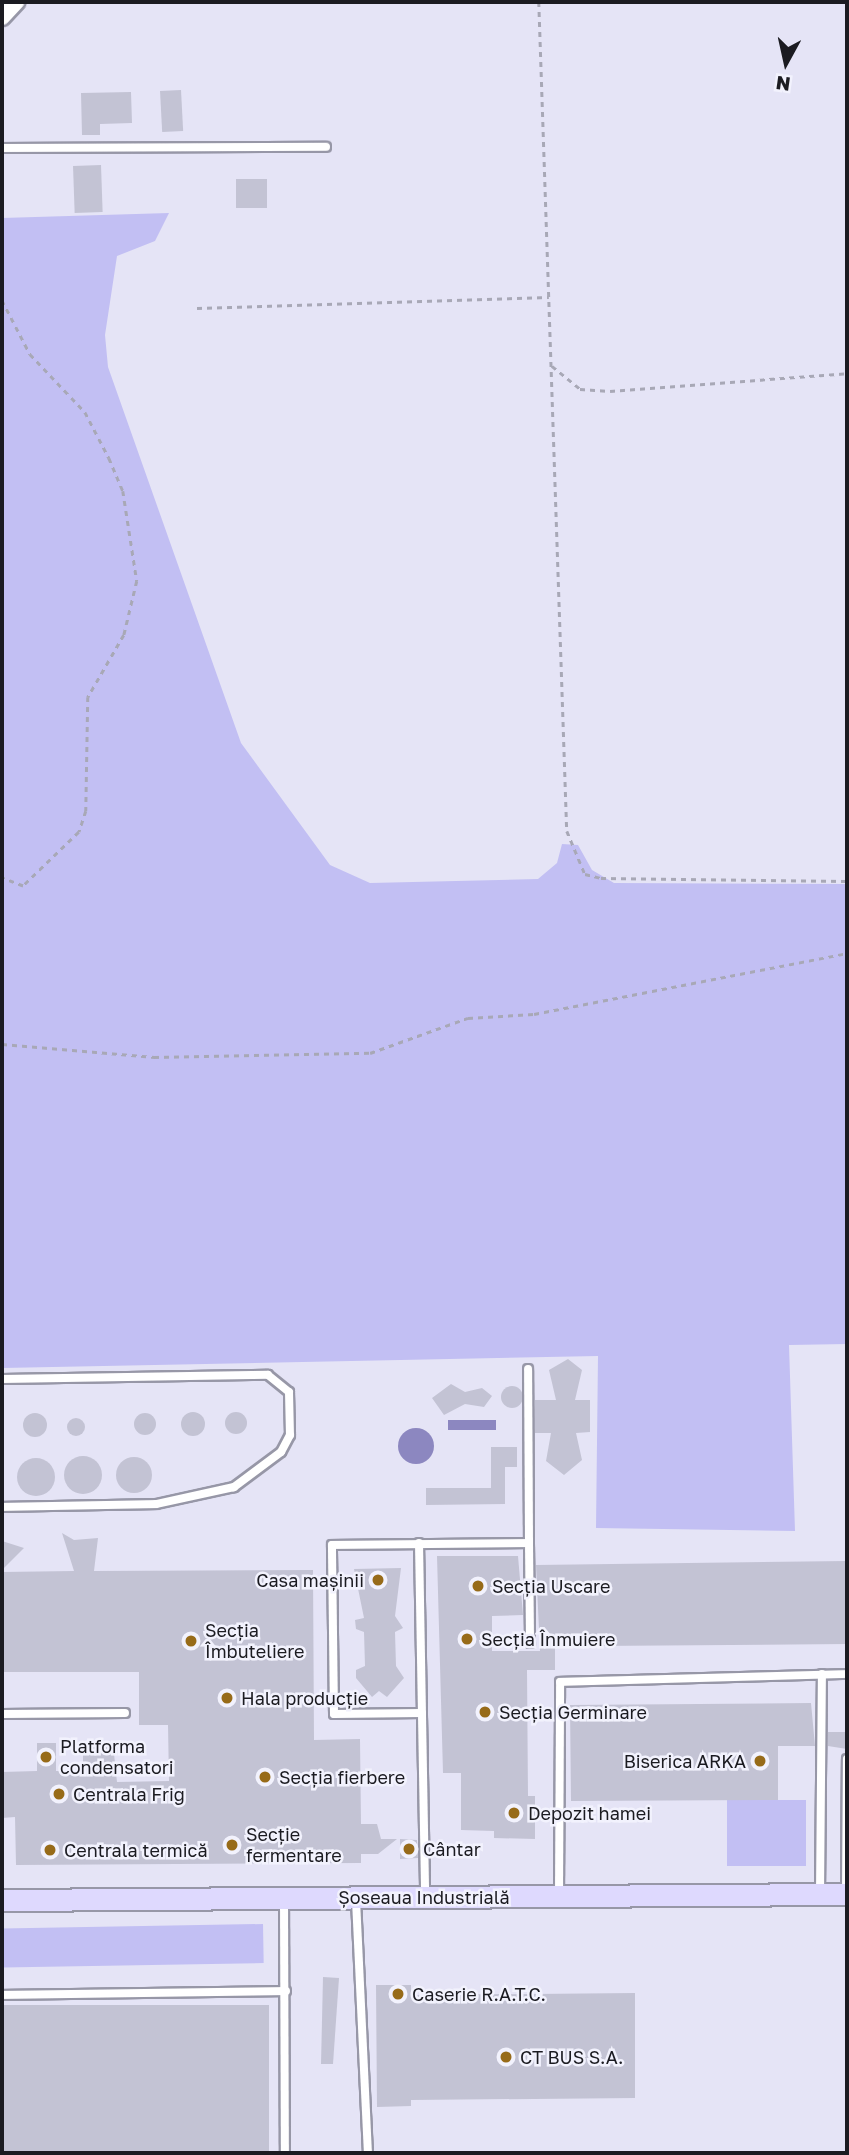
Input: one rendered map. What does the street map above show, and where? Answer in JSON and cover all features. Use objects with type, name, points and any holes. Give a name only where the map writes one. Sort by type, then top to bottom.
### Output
[{"type":"street","points":[[2,17],[16,2]]},
{"type":"street","name":"Șoseaua Industrială","points":[[2,1900],[846,1894]]},
{"type":"lane","points":[[2,148],[326,147]]},
{"type":"lane","points":[[528,1369],[530,1643]]},
{"type":"lane","points":[[2,1379],[268,1375],[289,1392],[290,1436],[281,1452],[234,1487],[156,1504],[2,1507]]},
{"type":"lane","points":[[422,1713],[334,1714],[332,1545],[529,1543]]},
{"type":"lane","points":[[419,1544],[425,1896]]},
{"type":"lane","points":[[820,1894],[822,1674]]},
{"type":"lane","points":[[559,1896],[561,1682],[847,1674]]},
{"type":"lane","points":[[2,1714],[125,1713]]},
{"type":"lane","points":[[846,1894],[847,1759]]},
{"type":"lane","points":[[356,1897],[368,2153]]},
{"type":"lane","points":[[284,1898],[285,2153]]},
{"type":"lane","points":[[2,1995],[286,1990]]},
{"type":"path","points":[[539,2],[567,831],[585,874],[847,881]]},
{"type":"path","points":[[197,308],[549,297]]},
{"type":"path","points":[[2,300],[30,354],[85,412],[109,458],[124,491],[137,581],[124,635],[88,697],[86,811],[79,832],[23,886],[2,878]]},
{"type":"path","points":[[552,366],[580,389],[610,391],[847,373]]},
{"type":"path","points":[[2,1044],[154,1057],[370,1053],[468,1018],[534,1014],[847,953]]},
{"type":"shaded area","points":[[169,213],[155,241],[117,256],[105,335],[108,367],[241,743],[330,865],[370,883],[538,879],[557,863],[562,844],[578,845],[592,870],[614,883],[847,884],[847,1344],[789,1345],[795,1531],[596,1528],[598,1356],[2,1368],[2,218]]},
{"type":"shaded area","points":[[448,1420],[496,1420],[496,1430],[448,1430]]},
{"type":"shaded area","points":[[416,1428],[429,1433],[434,1446],[429,1459],[416,1464],[403,1459],[398,1446],[403,1433]]},
{"type":"shaded area","points":[[727,1800],[806,1800],[806,1866],[727,1866]]},
{"type":"shaded area","points":[[263,1924],[264,1963],[3,1968],[2,1929]]},
{"type":"building","points":[[181,90],[183,131],[162,132],[160,91]]},
{"type":"building","points":[[131,92],[132,123],[100,124],[100,135],[82,135],[81,93]]},
{"type":"building","points":[[101,165],[103,212],[75,213],[73,166]]},
{"type":"building","points":[[236,179],[267,179],[267,208],[236,208]]},
{"type":"building","points":[[568,1359],[582,1370],[575,1400],[590,1400],[590,1432],[576,1433],[582,1460],[564,1475],[546,1461],[551,1433],[535,1433],[535,1400],[556,1400],[549,1370]]},
{"type":"building","points":[[451,1384],[465,1392],[482,1388],[492,1396],[484,1407],[465,1404],[444,1415],[432,1398]]},
{"type":"building","points":[[512,1386],[522,1393],[523,1397],[516,1407],[512,1408],[502,1401],[501,1397],[508,1387]]},
{"type":"building","points":[[193,1412],[201,1416],[205,1424],[201,1432],[193,1436],[185,1432],[181,1424],[185,1416]]},
{"type":"building","points":[[232,1412],[240,1412],[247,1419],[247,1427],[240,1434],[232,1434],[225,1427],[225,1419]]},
{"type":"building","points":[[35,1413],[43,1417],[47,1425],[43,1433],[35,1437],[27,1433],[23,1425],[27,1417]]},
{"type":"building","points":[[141,1413],[149,1413],[156,1420],[156,1428],[149,1435],[141,1435],[134,1428],[134,1420]]},
{"type":"building","points":[[72,1418],[80,1418],[85,1427],[83,1434],[72,1436],[67,1431],[67,1423]]},
{"type":"building","points":[[491,1447],[517,1447],[517,1467],[505,1467],[505,1504],[426,1505],[426,1488],[491,1488]]},
{"type":"building","points":[[83,1456],[96,1462],[102,1475],[96,1488],[83,1494],[70,1488],[64,1475],[70,1462]]},
{"type":"building","points":[[134,1457],[147,1462],[152,1475],[147,1488],[134,1493],[121,1488],[116,1475],[121,1462]]},
{"type":"building","points":[[36,1458],[49,1464],[55,1477],[49,1490],[36,1496],[23,1490],[17,1477],[23,1464]]},
{"type":"building","points":[[62,1533],[74,1540],[98,1538],[94,1571],[313,1570],[314,1740],[360,1739],[361,1824],[377,1824],[381,1839],[397,1839],[378,1854],[361,1854],[361,1863],[16,1865],[15,1817],[2,1818],[2,1772],[37,1771],[37,1743],[56,1743],[56,1771],[83,1771],[83,1744],[113,1744],[117,1782],[169,1781],[168,1725],[139,1725],[139,1672],[2,1672],[2,1572],[74,1571]]},
{"type":"building","points":[[2,1541],[24,1548],[2,1570]]},
{"type":"building","points":[[437,1556],[518,1556],[523,1615],[492,1616],[492,1651],[540,1651],[536,1565],[847,1561],[847,1644],[595,1646],[595,1636],[555,1636],[555,1670],[527,1670],[528,1796],[535,1796],[535,1839],[494,1838],[494,1831],[461,1830],[461,1773],[443,1773]]},
{"type":"building","points":[[401,1568],[395,1616],[403,1628],[395,1632],[396,1666],[404,1678],[387,1697],[379,1691],[372,1697],[356,1678],[356,1670],[365,1666],[364,1632],[356,1629],[355,1620],[364,1618],[354,1569]]},
{"type":"building","points":[[811,1703],[815,1746],[778,1746],[778,1800],[571,1801],[570,1705]]},
{"type":"building","points":[[828,1732],[847,1732],[847,1749],[828,1746]]},
{"type":"building","name":"Cântar","points":[[400,1839],[417,1840],[418,1858],[400,1859]]},
{"type":"building","points":[[323,1977],[339,1978],[333,2064],[321,2064]]},
{"type":"building","name":"CT BUS S.A.","points":[[376,1985],[411,1985],[411,1995],[635,1993],[635,2098],[411,2100],[411,2106],[377,2107]]},
{"type":"building","points":[[2,2005],[269,2005],[269,2153],[2,2153]]},
{"type":"place","name":"Casa mașinii","points":[[378,1580]]},
{"type":"place","name":"Secția Uscare","points":[[478,1586]]},
{"type":"place","name":"Secția Înmuiere","points":[[467,1639]]},
{"type":"place","name":"Secția Îmbuteliere","points":[[191,1641]]},
{"type":"place","name":"Hala producție","points":[[227,1698]]},
{"type":"place","name":"Secția Germinare","points":[[485,1712]]},
{"type":"place","name":"Platforma condensatori","points":[[46,1757]]},
{"type":"place","name":"Biserica ARKA","points":[[760,1761]]},
{"type":"place","name":"Secția fierbere","points":[[265,1777]]},
{"type":"place","name":"Centrala Frig","points":[[59,1794]]},
{"type":"place","name":"Depozit hamei","points":[[514,1813]]},
{"type":"place","name":"Secție fermentare","points":[[232,1845]]},
{"type":"place","name":"Cântar","points":[[409,1849]]},
{"type":"place","name":"Centrala termică","points":[[50,1850]]},
{"type":"place","name":"Caserie R.A.T.C.","points":[[398,1994]]},
{"type":"place","name":"CT BUS S.A.","points":[[506,2057]]}]
